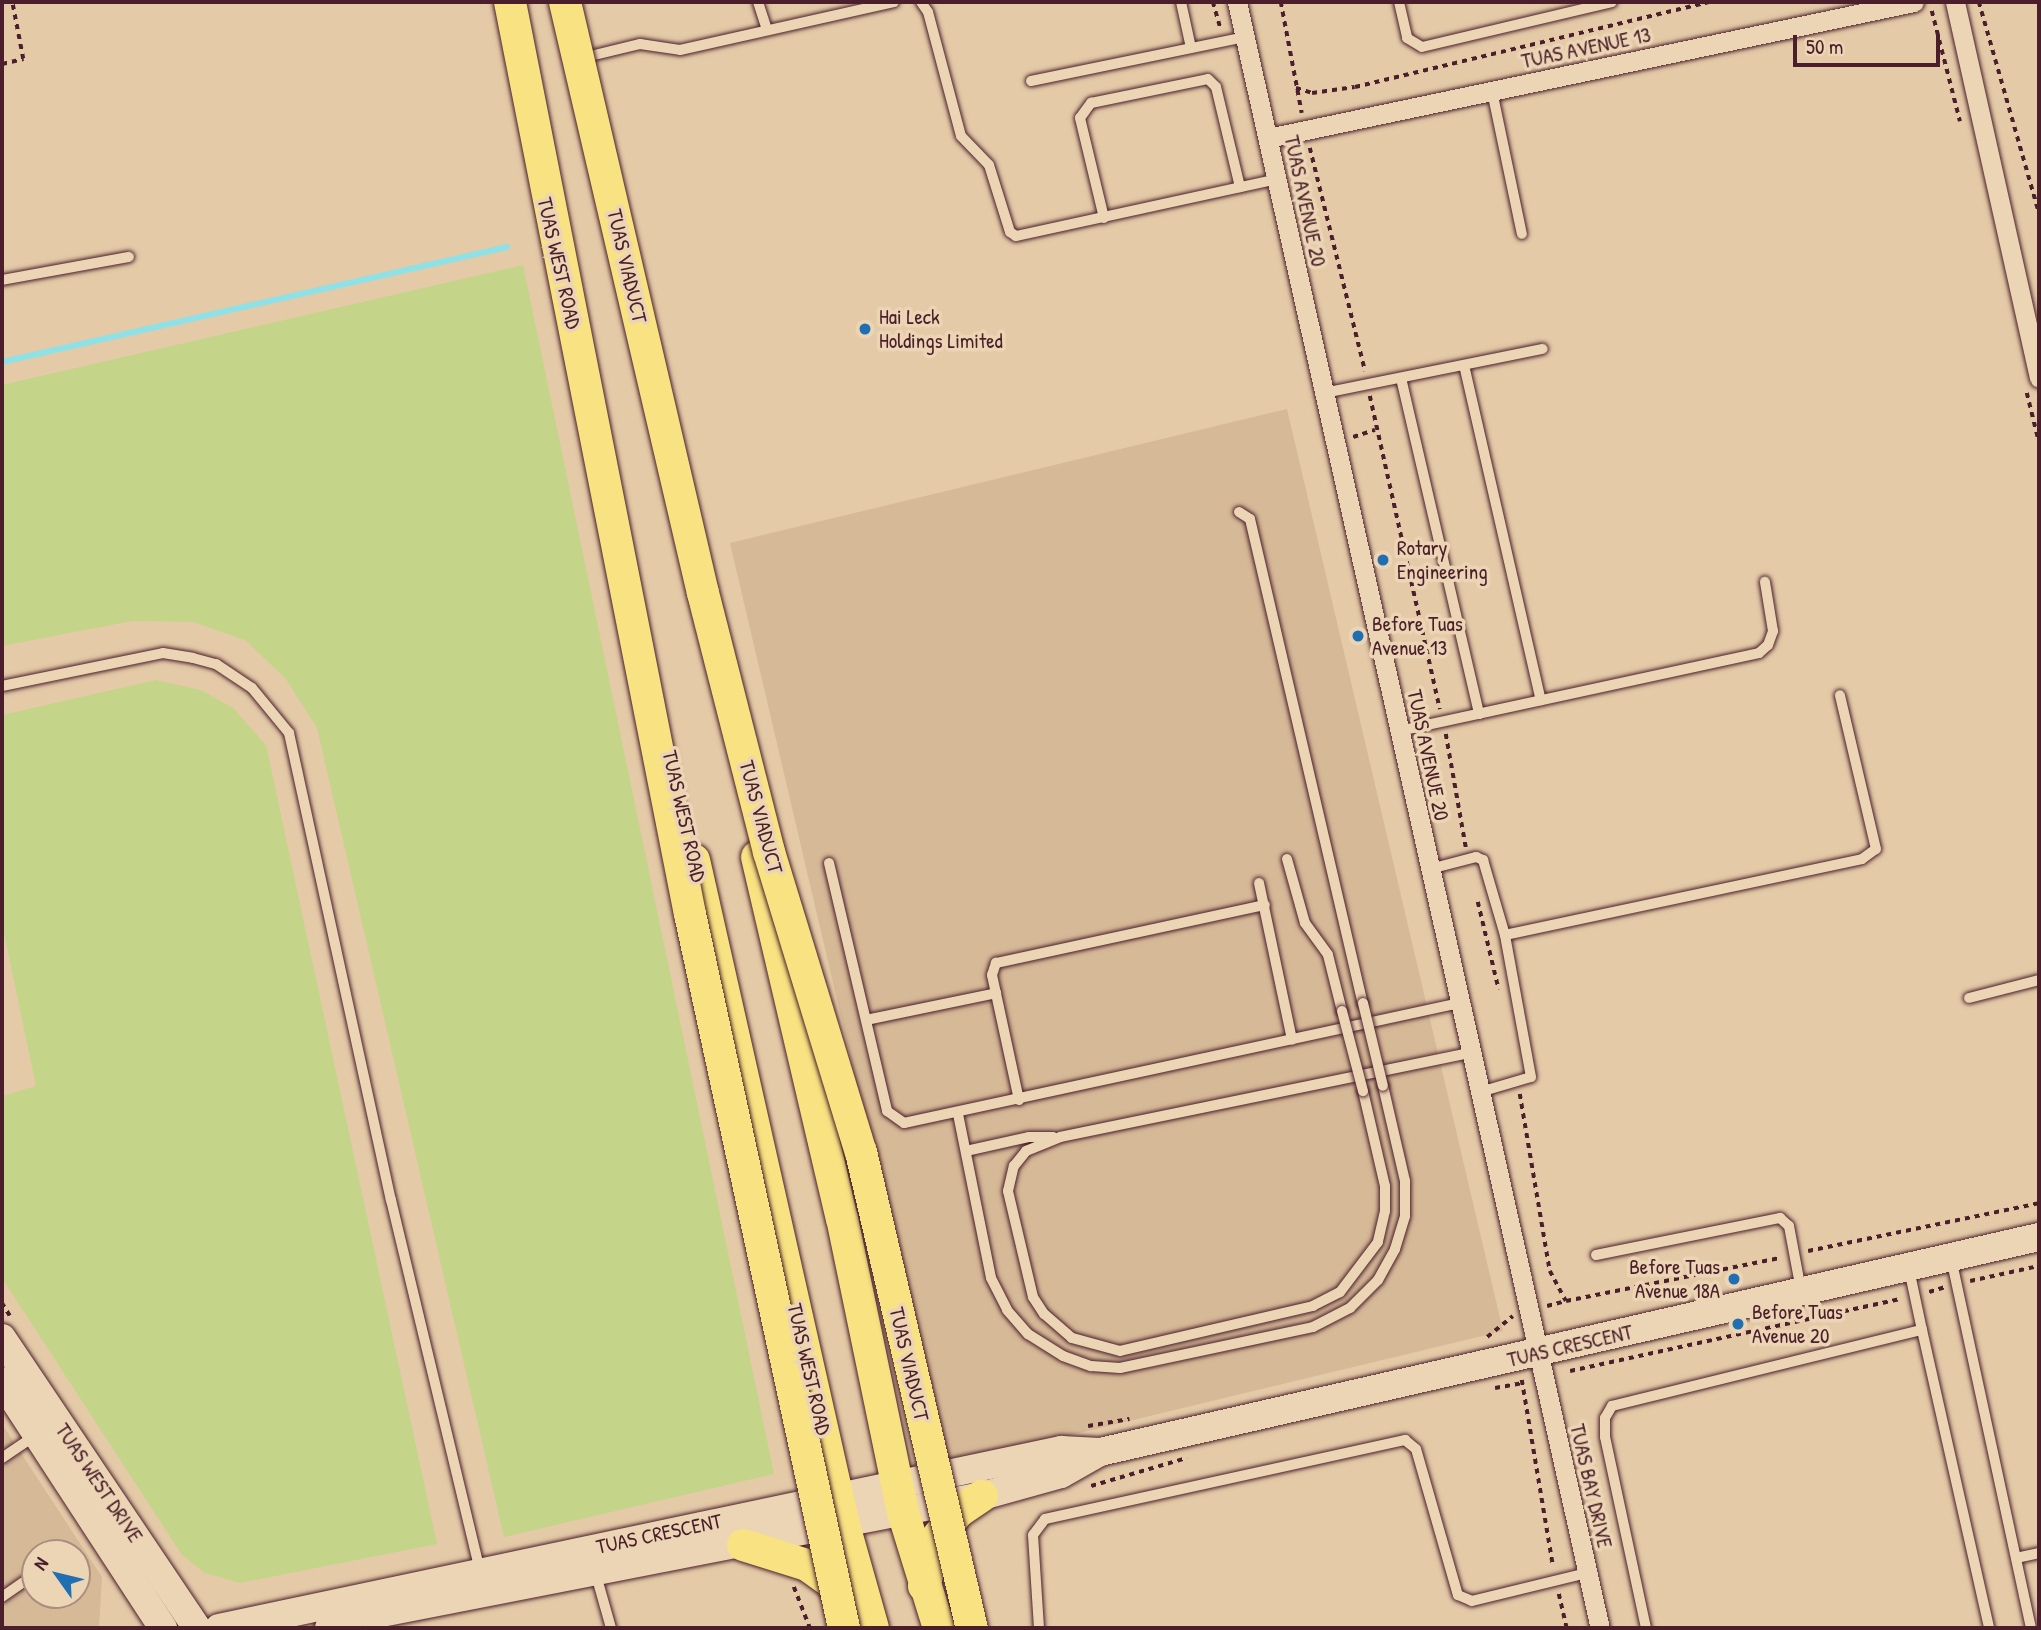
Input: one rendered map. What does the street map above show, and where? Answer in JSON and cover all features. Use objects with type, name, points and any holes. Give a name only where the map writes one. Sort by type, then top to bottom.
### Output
[{"type":"main road","name":"TUAS WEST ROAD","points":[[500,2],[841,1511],[863,1626]]},
{"type":"main road","points":[[510,2],[690,914],[863,1626]]},
{"type":"main road","points":[[555,2],[842,1218],[900,1498],[924,1591],[939,1628]]},
{"type":"main road","name":"TUAS VIADUCT","points":[[565,2],[703,593],[769,852],[860,1152],[972,1628]]},
{"type":"main road","points":[[924,1591],[928,1562],[939,1535],[958,1512],[982,1496]]},
{"type":"main road","points":[[743,1545],[807,1565],[848,1595],[863,1626]]},
{"type":"street","name":"TUAS AVENUE 20","points":[[1237,2],[1480,1092],[1534,1371]]},
{"type":"street","name":"TUAS AVENUE 13","points":[[1268,138],[1914,2]]},
{"type":"street","points":[[1955,2],[2039,378]]},
{"type":"street","name":"TUAS CRESCENT","points":[[305,1628],[339,1624],[594,1560],[900,1498],[1061,1450],[1100,1452],[1534,1371],[1802,1292],[1909,1268],[1954,1271],[2039,1237]]},
{"type":"street","name":"TUAS WEST DRIVE","points":[[7,1329],[47,1428],[163,1628]]},
{"type":"street","name":"TUAS BAY DRIVE","points":[[1534,1371],[1600,1628]]},
{"type":"street","name":"TUAS WEST DRIVE","points":[[2,1381],[47,1428],[197,1628]]},
{"type":"street","name":"TUAS CRESCENT","points":[[900,1498],[982,1496],[1062,1474],[1100,1452]]},
{"type":"street","name":"TUAS CRESCENT","points":[[219,1628],[481,1572],[743,1545],[841,1511]]},
{"type":"lane","points":[[758,2],[767,30]]},
{"type":"lane","points":[[568,61],[640,44],[680,50],[894,2]]},
{"type":"lane","points":[[921,2],[928,12],[961,136],[991,169],[1010,232],[1022,237],[1277,179]]},
{"type":"lane","points":[[1181,2],[1191,48]]},
{"type":"lane","points":[[1399,2],[1407,38],[1422,47],[1612,2]]},
{"type":"lane","points":[[1031,81],[1245,37]]},
{"type":"lane","points":[[1104,218],[1080,118],[1091,103],[1208,79],[1216,87],[1240,187]]},
{"type":"lane","points":[[1492,91],[1522,234]]},
{"type":"lane","points":[[2,280],[130,257]]},
{"type":"lane","points":[[1324,393],[1543,349]]},
{"type":"lane","points":[[1464,365],[1541,700]]},
{"type":"lane","points":[[1401,378],[1479,714]]},
{"type":"lane","points":[[958,1114],[991,1278],[1007,1311],[1028,1334],[1054,1351],[1091,1366],[1120,1368],[1313,1327],[1350,1308],[1378,1280],[1395,1249],[1405,1216],[1405,1181],[1250,519],[1239,512]]},
{"type":"lane","points":[[1399,731],[1759,653],[1769,645],[1773,631],[1765,582]]},
{"type":"lane","points":[[3,684],[163,653],[193,657],[216,664],[252,688],[289,733],[391,1200],[481,1572]]},
{"type":"lane","points":[[1505,935],[1871,855],[1876,849],[1840,695]]},
{"type":"lane","points":[[1287,859],[1305,923],[1328,955],[1342,1011],[1363,1091],[1385,1186],[1385,1211],[1378,1242],[1340,1292],[1313,1306],[1120,1351],[1072,1338],[1044,1314],[1033,1297],[1008,1191],[1014,1166],[1026,1151],[1060,1137],[1471,1054]]},
{"type":"lane","points":[[1430,869],[1469,859],[1483,860],[1505,935],[1531,1077],[1518,1084],[1480,1092]]},
{"type":"lane","points":[[829,863],[892,1118],[904,1124],[1460,1003]]},
{"type":"lane","points":[[1259,883],[1292,1040]]},
{"type":"lane","points":[[1019,1100],[992,975],[996,962],[1265,905]]},
{"type":"lane","points":[[1969,998],[2039,980]]},
{"type":"lane","points":[[866,1020],[996,993]]},
{"type":"lane","points":[[966,1151],[1029,1137],[1060,1137]]},
{"type":"lane","points":[[1596,1255],[1774,1217],[1786,1221],[1802,1292]]},
{"type":"lane","points":[[1909,1268],[1989,1628]]},
{"type":"lane","points":[[1954,1271],[2031,1628]]},
{"type":"lane","points":[[1646,1628],[1605,1437],[1605,1418],[1612,1406],[1922,1330]]},
{"type":"lane","points":[[2,1458],[47,1428]]},
{"type":"lane","points":[[1040,1628],[1033,1535],[1045,1519],[1405,1440],[1416,1449],[1458,1595],[1472,1601],[1587,1573]]},
{"type":"lane","points":[[2015,1558],[2039,1553]]},
{"type":"lane","points":[[594,1560],[611,1628]]},
{"type":"lane","points":[[2,1597],[21,1584]]},
{"type":"path","points":[[2,64],[23,58],[12,2]]},
{"type":"path","points":[[1281,2],[1305,130],[1368,384],[1375,430],[1443,722],[1469,859]]},
{"type":"path","points":[[1296,88],[1312,93],[1354,87],[1708,2]]},
{"type":"path","points":[[1979,2],[2039,212]]},
{"type":"path","points":[[1477,897],[1500,997]]},
{"type":"path","points":[[1518,1084],[1550,1271],[1566,1301],[2039,1203]]},
{"type":"path","points":[[1486,1389],[1534,1371],[1915,1296],[1954,1271],[2039,1266]]},
{"type":"path","points":[[2,1303],[7,1329]]},
{"type":"path","points":[[1534,1371],[1555,1581],[1567,1628]]},
{"type":"path","points":[[1089,1486],[1198,1455]]},
{"type":"path","points":[[788,1574],[810,1628]]},
{"type":"shaded area","points":[[1287,409],[1503,1331],[946,1465],[730,543]]},
{"type":"shaded area","points":[[2,1424],[77,1539],[21,1539],[21,1609],[91,1609],[91,1560],[102,1577],[99,1628],[2,1628]]},
{"type":"green space","points":[[523,265],[774,1474],[504,1537],[317,728],[286,679],[245,640],[193,622],[132,621],[2,646],[2,385]]},
{"type":"green space","points":[[156,680],[201,690],[233,708],[266,745],[437,1544],[240,1583],[205,1573],[182,1555],[2,1278],[2,1096],[36,1086],[2,924],[2,715]]},
{"type":"waterway","points":[[2,362],[507,247]]},
{"type":"place","name":"Hai Leck Holdings Limited","points":[[865,329]]},
{"type":"place","name":"Rotary Engineering","points":[[1383,560]]},
{"type":"place","name":"Before Tuas Avenue 13","points":[[1358,636]]},
{"type":"place","name":"Before Tuas Avenue 18A","points":[[1734,1279]]},
{"type":"place","name":"Before Tuas Avenue 20","points":[[1738,1324]]}]
